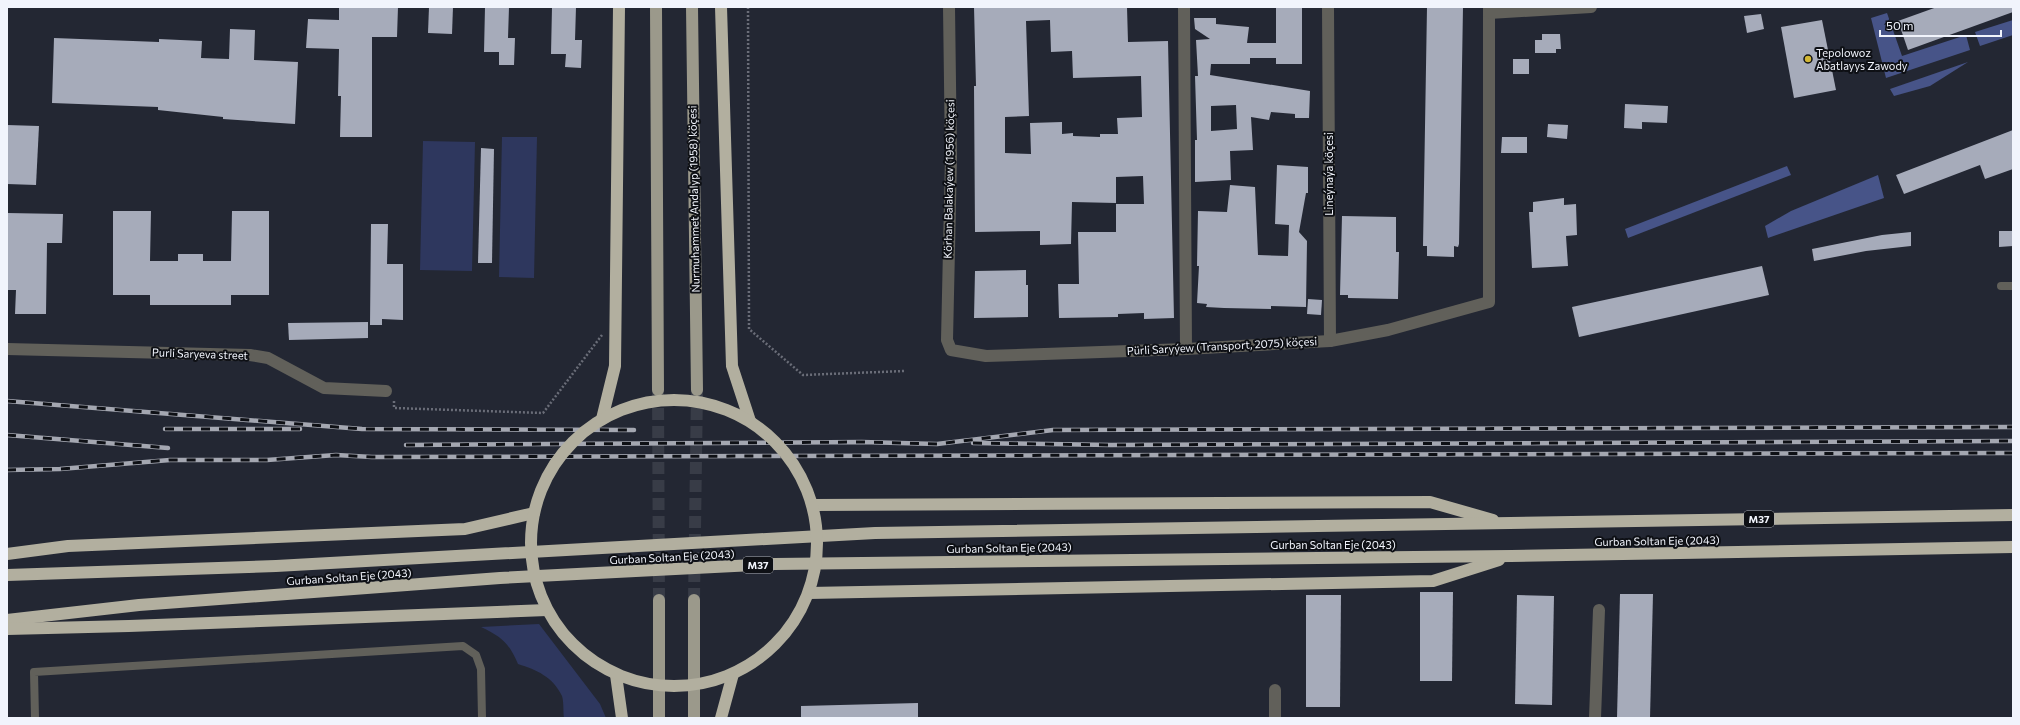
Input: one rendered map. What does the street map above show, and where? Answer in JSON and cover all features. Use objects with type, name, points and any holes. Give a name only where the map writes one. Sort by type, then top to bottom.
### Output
[{"type":"highway","points":[[602,420],[615,366],[619,7]]},
{"type":"highway","points":[[721,7],[732,366],[750,421]]},
{"type":"highway","points":[[661,400],[692,401],[722,408],[750,421],[768,434],[782,448],[802,476],[814,505],[818,544],[816,569],[809,593],[791,626],[762,655],[733,674],[689,686],[652,685],[616,675],[584,656],[559,630],[547,610],[534,572],[530,546],[534,513],[546,480],[566,450],[602,420],[631,407],[661,400]]},
{"type":"highway","points":[[814,505],[1430,502],[1506,523]]},
{"type":"highway","points":[[7,554],[68,546],[465,529],[534,513]]},
{"type":"highway","name":"Gurban Soltan Eje (2043)","points":[[7,575],[276,566],[875,533],[2013,515]]},
{"type":"highway","name":"Gurban Soltan Eje (2043)","points":[[7,620],[139,605],[500,578],[774,564],[1511,556],[2013,547]]},
{"type":"highway","points":[[809,593],[1433,581],[1511,556]]},
{"type":"highway","points":[[7,629],[129,626],[547,610]]},
{"type":"highway","points":[[721,718],[733,674]]},
{"type":"highway","points":[[616,675],[622,718]]},
{"type":"main road","points":[[656,7],[658,390]]},
{"type":"main road","name":"Nurmuhammet Andalyp (1958) köçesi","points":[[692,7],[697,390]]},
{"type":"main road","points":[[659,600],[659,718]]},
{"type":"main road","points":[[694,600],[694,718]]},
{"type":"street","name":"Körhan Balakaýew (1956) köçesi","points":[[948,7],[951,158],[947,340],[951,350]]},
{"type":"street","points":[[1184,7],[1186,349]]},
{"type":"street","name":"Lineýnaýa köçesi","points":[[1328,7],[1330,341]]},
{"type":"street","points":[[1489,10],[1591,7]]},
{"type":"street","name":"Pürli Saryýew (Transport, 2075) köçesi","points":[[951,350],[986,356],[1186,349],[1330,341],[1388,330],[1489,302],[1489,10]]},
{"type":"street","name":"Purli Saryeva street","points":[[7,349],[250,355],[268,358],[324,388],[390,394]]},
{"type":"street","points":[[1596,718],[1599,610]]},
{"type":"street","points":[[1275,690],[1275,718]]},
{"type":"lane","points":[[2001,286],[2013,286]]},
{"type":"lane","points":[[35,718],[34,672],[463,646],[476,655],[481,669],[482,718]]},
{"type":"path","points":[[748,7],[750,329],[803,375],[905,371]]},
{"type":"path","points":[[390,394],[394,408],[543,413],[604,332]]},
{"type":"shaded area","points":[[1887,13],[1902,56],[1966,35],[1970,50],[1886,78],[1871,18]]},
{"type":"shaded area","points":[[2013,20],[2013,35],[1980,46],[1975,32]]},
{"type":"shaded area","points":[[1968,62],[1930,86],[1894,96],[1890,89]]},
{"type":"shaded area","points":[[502,137],[537,137],[534,278],[499,277]]},
{"type":"shaded area","points":[[423,141],[475,142],[472,271],[420,270]]},
{"type":"shaded area","points":[[1787,166],[1791,175],[1628,238],[1625,229]]},
{"type":"shaded area","points":[[1878,175],[1884,198],[1768,238],[1765,226],[1791,211]]},
{"type":"shaded area","points":[[539,624],[600,704],[606,718],[564,718],[562,696],[554,684],[544,675],[518,664],[504,641],[481,627]]},
{"type":"building","points":[[339,7],[398,7],[397,37],[372,37],[372,137],[340,137],[341,96],[338,96],[339,49],[306,48],[308,19],[339,20]]},
{"type":"building","points":[[429,7],[453,7],[452,34],[428,33]]},
{"type":"building","points":[[485,7],[509,7],[508,38],[515,38],[514,65],[499,65],[499,52],[484,52]]},
{"type":"building","points":[[552,7],[576,7],[575,40],[582,40],[581,68],[565,67],[566,54],[551,54]]},
{"type":"building","points":[[974,7],[1127,7],[1128,42],[1168,41],[1174,318],[1144,319],[1144,313],[1118,314],[1118,317],[1059,318],[1058,284],[1079,284],[1078,232],[1116,232],[1116,204],[1144,204],[1143,176],[1116,177],[1116,203],[1072,202],[1071,244],[1040,245],[1040,231],[975,232],[974,86],[976,86]],"holes":[[[1050,20],[1051,52],[1072,51],[1073,78],[1141,76],[1142,117],[1117,118],[1118,134],[1100,134],[1100,137],[1073,136],[1073,133],[1062,134],[1062,122],[1030,123],[1031,154],[1005,153],[1005,117],[1029,116],[1026,21]]]},
{"type":"building","points":[[1276,7],[1302,7],[1302,64],[1276,64],[1276,58],[1250,58],[1250,64],[1211,64],[1210,75],[1310,91],[1309,118],[1295,118],[1295,114],[1271,112],[1269,120],[1251,117],[1253,150],[1230,151],[1231,180],[1195,182],[1195,140],[1197,140],[1195,76],[1198,76],[1196,40],[1210,39],[1195,29],[1194,18],[1216,18],[1216,24],[1249,27],[1247,43],[1276,43]],"holes":[[[1236,105],[1237,129],[1211,131],[1211,106]]]},
{"type":"building","points":[[1427,7],[1463,7],[1459,244],[1458,247],[1454,246],[1454,257],[1427,256],[1427,246],[1423,246]]},
{"type":"building","points":[[1937,7],[2013,7],[2013,12],[1908,50],[1898,21]]},
{"type":"building","points":[[1761,14],[1764,29],[1747,33],[1744,16]]},
{"type":"building","name":"Tepolowoz Abatlayys Zawody","points":[[1822,20],[1836,90],[1794,98],[1781,27]]},
{"type":"building","points":[[230,29],[255,30],[254,60],[298,62],[295,124],[223,119],[223,117],[158,110],[158,107],[52,103],[54,38],[159,42],[159,39],[202,41],[201,58],[229,59]]},
{"type":"building","points":[[1542,34],[1560,34],[1561,49],[1556,49],[1556,53],[1535,53],[1535,40],[1542,40]]},
{"type":"building","points":[[1513,59],[1529,59],[1529,74],[1513,74]]},
{"type":"building","points":[[1625,104],[1668,106],[1667,123],[1642,122],[1642,129],[1624,128]]},
{"type":"building","points":[[1548,124],[1568,125],[1567,139],[1547,137]]},
{"type":"building","points":[[7,125],[39,126],[36,185],[7,184]]},
{"type":"building","points":[[2013,130],[2013,169],[1985,179],[1980,165],[1904,194],[1896,175]]},
{"type":"building","points":[[1502,137],[1527,137],[1527,153],[1501,153]]},
{"type":"building","points":[[481,148],[494,149],[492,263],[478,263]]},
{"type":"building","points":[[1277,165],[1308,167],[1308,193],[1306,193],[1299,232],[1307,241],[1306,307],[1271,306],[1271,309],[1224,308],[1206,307],[1207,304],[1197,303],[1199,266],[1197,266],[1198,211],[1227,212],[1230,185],[1255,187],[1258,255],[1288,256],[1289,225],[1275,224]]},
{"type":"building","points":[[1564,198],[1564,205],[1576,204],[1577,235],[1566,236],[1568,266],[1532,268],[1529,212],[1533,212],[1533,202]]},
{"type":"building","points":[[113,211],[151,211],[150,261],[178,261],[178,254],[203,254],[203,261],[231,261],[232,211],[269,211],[269,295],[231,295],[231,305],[150,305],[150,295],[113,295]]},
{"type":"building","points":[[7,213],[63,214],[62,243],[47,243],[46,314],[15,314],[16,290],[7,290]]},
{"type":"building","points":[[1342,216],[1396,217],[1396,252],[1399,252],[1398,299],[1348,298],[1348,295],[1340,295]]},
{"type":"building","points":[[371,224],[388,224],[387,264],[403,264],[403,320],[382,319],[382,325],[370,325]]},
{"type":"building","points":[[1999,231],[2013,231],[2013,246],[1999,247]]},
{"type":"building","points":[[1911,232],[1911,246],[1866,251],[1814,261],[1812,249],[1882,235]]},
{"type":"building","points":[[1762,266],[1769,295],[1579,337],[1572,307]]},
{"type":"building","points":[[1026,270],[1026,285],[1028,285],[1028,317],[974,318],[975,271]]},
{"type":"building","points":[[1308,299],[1322,300],[1321,315],[1307,314]]},
{"type":"building","points":[[368,322],[368,338],[289,340],[288,323]]},
{"type":"building","points":[[1420,592],[1453,592],[1452,681],[1420,681]]},
{"type":"building","points":[[1620,594],[1653,594],[1650,718],[1617,718]]},
{"type":"building","points":[[1306,595],[1341,595],[1340,707],[1306,707]]},
{"type":"building","points":[[1517,595],[1554,596],[1552,705],[1515,704]]},
{"type":"building","points":[[918,703],[918,718],[801,718],[801,706]]},
{"type":"tunnel","points":[[658,390],[659,600]]},
{"type":"tunnel","points":[[694,600],[697,390]]},
{"type":"railway","points":[[7,401],[362,429],[634,430]]},
{"type":"railway","points":[[406,445],[862,442],[937,444],[1053,430],[2013,427]]},
{"type":"railway","points":[[165,429],[300,429]]},
{"type":"railway","points":[[7,435],[168,448]]},
{"type":"railway","points":[[973,443],[1111,445],[2013,441]]},
{"type":"railway","points":[[7,470],[60,469],[170,460],[267,460],[336,455],[372,457],[2013,453]]},
{"type":"place","name":"Tepolowoz Abatlayys Zawody","points":[[1808,59]]}]
